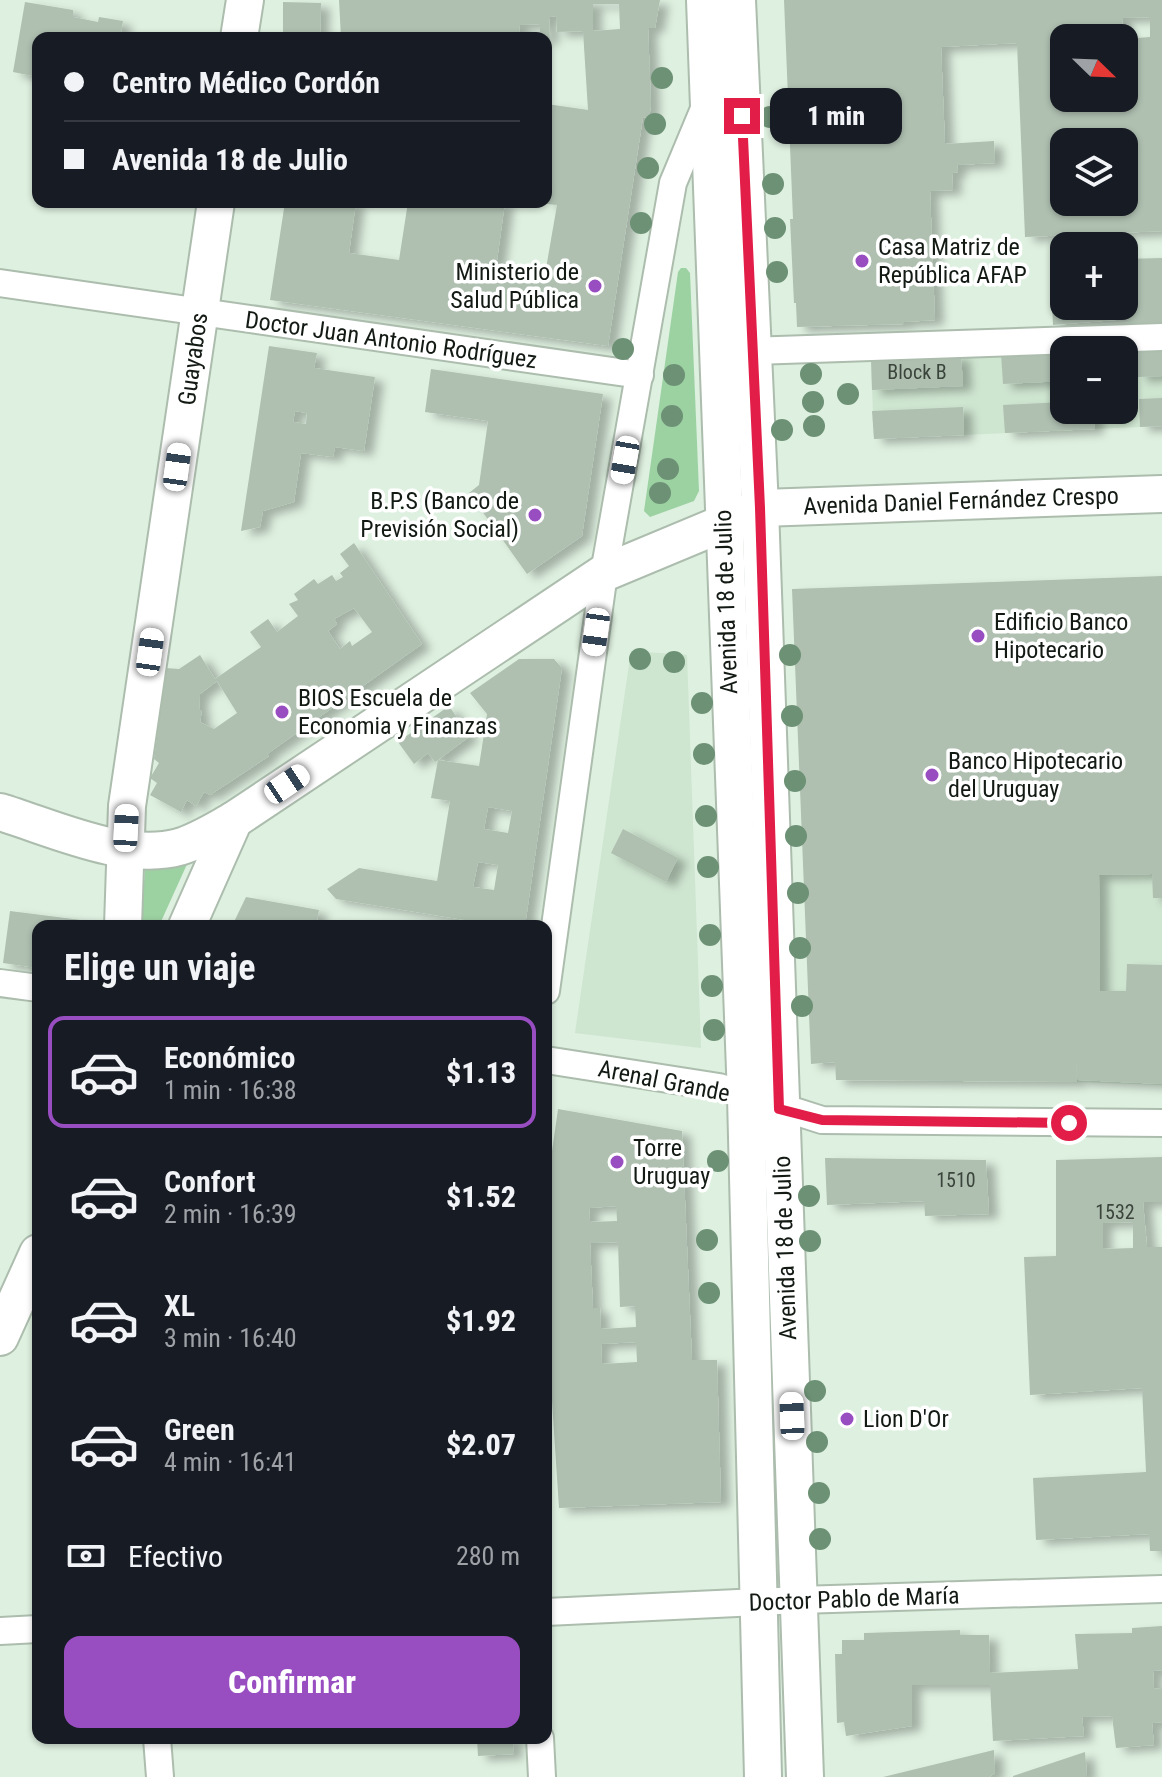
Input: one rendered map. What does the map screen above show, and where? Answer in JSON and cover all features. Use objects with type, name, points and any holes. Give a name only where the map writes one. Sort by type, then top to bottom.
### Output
[{"type":"main road","points":[[240,32],[245,0]]},
{"type":"main road","name":"Avenida 18 de Julio","points":[[705,0],[746,1097],[763,1777]]},
{"type":"main road","name":"Avenida 18 de Julio","points":[[737,0],[760,508],[805,1777]]},
{"type":"main road","name":"Guayabos","points":[[123,920],[127,806],[215,208]]},
{"type":"main road","name":"Avenida Daniel Fernández Crespo","points":[[760,508],[1162,494]]},
{"type":"main road","points":[[0,812],[124,850],[156,850],[199,840],[234,820],[604,573],[760,508]]},
{"type":"main road","points":[[190,920],[234,820]]},
{"type":"main road","points":[[0,1337],[32,1266]]},
{"type":"street","name":"Avenida 18 de Julio","points":[[552,948],[604,573],[673,183],[708,98]]},
{"type":"street","name":"Doctor Juan Antonio Rodríguez","points":[[0,283],[640,375]]},
{"type":"street","points":[[751,351],[1162,337]]},
{"type":"street","points":[[0,983],[32,987]]},
{"type":"street","name":"Arenal Grande","points":[[552,1061],[719,1087],[779,1109],[822,1120],[1162,1123]]},
{"type":"street","name":"Doctor Pablo de María","points":[[552,1612],[799,1600],[1162,1589]]},
{"type":"street","points":[[0,1631],[32,1629]]},
{"type":"street","points":[[157,1744],[160,1777]]},
{"type":"street","points":[[540,1744],[542,1777]]},
{"type":"shaded area","points":[[1162,346],[1162,426],[874,439],[871,359],[1050,351],[1050,424],[1138,424],[1138,349]]},
{"type":"shaded area","points":[[631,651],[687,655],[701,1048],[575,1033]]},
{"type":"shaded area","points":[[1162,852],[1162,1085],[1077,1082],[1067,855]]},
{"type":"green space","points":[[681,268],[686,268],[690,273],[699,491],[694,501],[650,517],[644,511]]},
{"type":"green space","points":[[188,862],[162,920],[141,920],[145,868],[166,868]]},
{"type":"building","points":[[339,0],[660,0],[655,28],[648,28],[651,105],[649,118],[643,117],[608,346],[270,300],[284,208],[355,208],[349,253],[399,260],[407,208],[504,208],[495,275],[544,280],[557,205],[552,204],[552,105],[588,110],[583,31],[557,32],[556,16],[549,17],[550,32],[540,32],[540,24],[519,25],[520,32],[341,32]],"holes":[[[593,4],[619,4],[620,29],[593,31]]]},
{"type":"building","points":[[784,0],[1162,0],[1162,231],[1050,232],[1050,236],[1025,237],[1017,43],[941,47],[945,144],[994,141],[995,163],[957,165],[958,172],[952,173],[953,190],[930,191],[935,320],[904,324],[797,327],[790,219],[793,219]]},
{"type":"building","points":[[25,2],[73,10],[73,17],[98,22],[99,17],[123,21],[121,32],[32,32],[32,76],[13,72]]},
{"type":"building","points":[[283,2],[321,3],[320,32],[283,32]]},
{"type":"building","points":[[1162,258],[1162,322],[1128,324],[1128,320],[1138,320],[1138,259]]},
{"type":"building","points":[[1053,320],[1116,320],[1053,325]]},
{"type":"building","points":[[269,346],[317,353],[314,368],[375,377],[364,451],[335,447],[333,457],[301,453],[294,502],[263,511],[260,527],[241,531]],"holes":[[[295,411],[307,413],[306,424],[293,422]]]},
{"type":"building","points":[[1162,346],[1162,376],[1138,377],[1138,347]]},
{"type":"building","points":[[1050,351],[1050,382],[1003,384],[1001,353]]},
{"type":"building","points":[[961,355],[963,386],[872,390],[871,359]]},
{"type":"building","points":[[431,369],[603,394],[582,536],[527,574],[469,493],[479,485],[488,421],[425,412]]},
{"type":"building","points":[[1162,398],[1162,426],[1140,427],[1139,399]]},
{"type":"building","points":[[1050,403],[1050,424],[1095,424],[1095,429],[1005,433],[1003,405]]},
{"type":"building","points":[[963,407],[964,435],[874,439],[872,411]]},
{"type":"building","points":[[354,543],[422,644],[267,754],[269,756],[210,795],[204,792],[196,806],[187,800],[181,812],[150,795],[157,783],[150,778],[159,763],[154,759],[166,668],[179,669],[200,655],[215,679],[261,647],[250,632],[268,619],[277,632],[298,616],[289,604],[298,600],[294,594],[314,579],[318,584],[332,575],[336,581],[343,577],[340,573],[349,566],[340,554]],"holes":[[[354,608],[372,632],[352,646],[350,641],[340,649],[328,631],[337,624],[334,619]],[[217,681],[237,713],[214,729],[200,722],[202,710],[199,710],[200,694]]]},
{"type":"building","name":"Banco Hipotecario del Uruguay","points":[[1162,576],[1162,898],[1153,898],[1152,874],[1099,875],[1100,991],[1126,991],[1127,964],[1162,965],[1162,1084],[1078,1080],[1076,1045],[1077,1082],[836,1080],[835,1062],[811,1064],[792,589]]},
{"type":"building","points":[[519,659],[554,659],[562,668],[526,920],[465,920],[336,899],[327,889],[359,868],[437,881],[450,801],[431,798],[438,760],[479,766],[487,714],[470,693]],"holes":[[[488,807],[512,811],[508,833],[484,829]],[[478,862],[498,865],[494,890],[473,887]]]},
{"type":"building","points":[[449,706],[470,736],[435,762],[428,753],[414,764],[398,742]]},
{"type":"building","points":[[623,829],[678,858],[666,882],[611,853]]},
{"type":"building","points":[[246,897],[319,910],[317,920],[235,920]]},
{"type":"building","points":[[10,911],[81,920],[32,920],[32,967],[3,963]]},
{"type":"building","points":[[558,1109],[682,1131],[692,1360],[717,1360],[721,1502],[559,1508],[552,1401],[552,1151]],"holes":[[[616,1206],[617,1221],[590,1222],[589,1208]],[[618,1242],[620,1307],[635,1306],[636,1327],[601,1329],[600,1308],[593,1308],[590,1243]],[[636,1342],[637,1362],[602,1364],[601,1344]]]},
{"type":"building","points":[[1162,1157],[1162,1202],[1143,1202],[1147,1247],[1162,1247],[1162,1551],[1150,1551],[1149,1534],[1036,1540],[1033,1478],[1146,1472],[1142,1388],[1030,1395],[1024,1257],[1056,1256],[1056,1160]],"holes":[[[1133,1222],[1133,1248],[1103,1249],[1103,1223]]]},
{"type":"building","points":[[825,1158],[986,1160],[989,1214],[925,1216],[924,1201],[827,1205]]},
{"type":"building","points":[[1162,1626],[1162,1670],[1153,1671],[1154,1689],[1162,1688],[1162,1722],[1152,1723],[1154,1745],[1116,1748],[1112,1716],[1082,1717],[1084,1736],[993,1741],[990,1685],[912,1685],[912,1726],[846,1736],[844,1722],[837,1723],[835,1654],[842,1654],[842,1640],[864,1640],[864,1633],[960,1630],[960,1635],[989,1635],[990,1673],[1078,1669],[1075,1634],[1132,1633],[1132,1628]]},
{"type":"building","points":[[477,1744],[513,1744],[514,1754],[478,1756]]},
{"type":"building","points":[[994,1750],[995,1773],[989,1777],[883,1777]]},
{"type":"building","points":[[1085,1752],[1087,1777],[1013,1777],[1013,1776]]},
{"type":"place","name":"Casa Matriz de República AFAP","points":[[862,261]]},
{"type":"place","name":"Ministerio de Salud Pública","points":[[595,286]]},
{"type":"place","name":"B.P.S (Banco de Previsión Social)","points":[[535,515]]},
{"type":"place","name":"Edificio Banco Hipotecario","points":[[978,636]]},
{"type":"place","name":"BIOS Escuela de Economia y Finanzas","points":[[282,712]]},
{"type":"place","name":"Banco Hipotecario del Uruguay","points":[[932,775]]},
{"type":"place","name":"Torre Uruguay","points":[[617,1162]]},
{"type":"place","name":"Lion D'Or","points":[[847,1419]]},
{"type":"route","points":[[742,116],[760,508],[779,1109],[822,1120],[1069,1123]]}]
